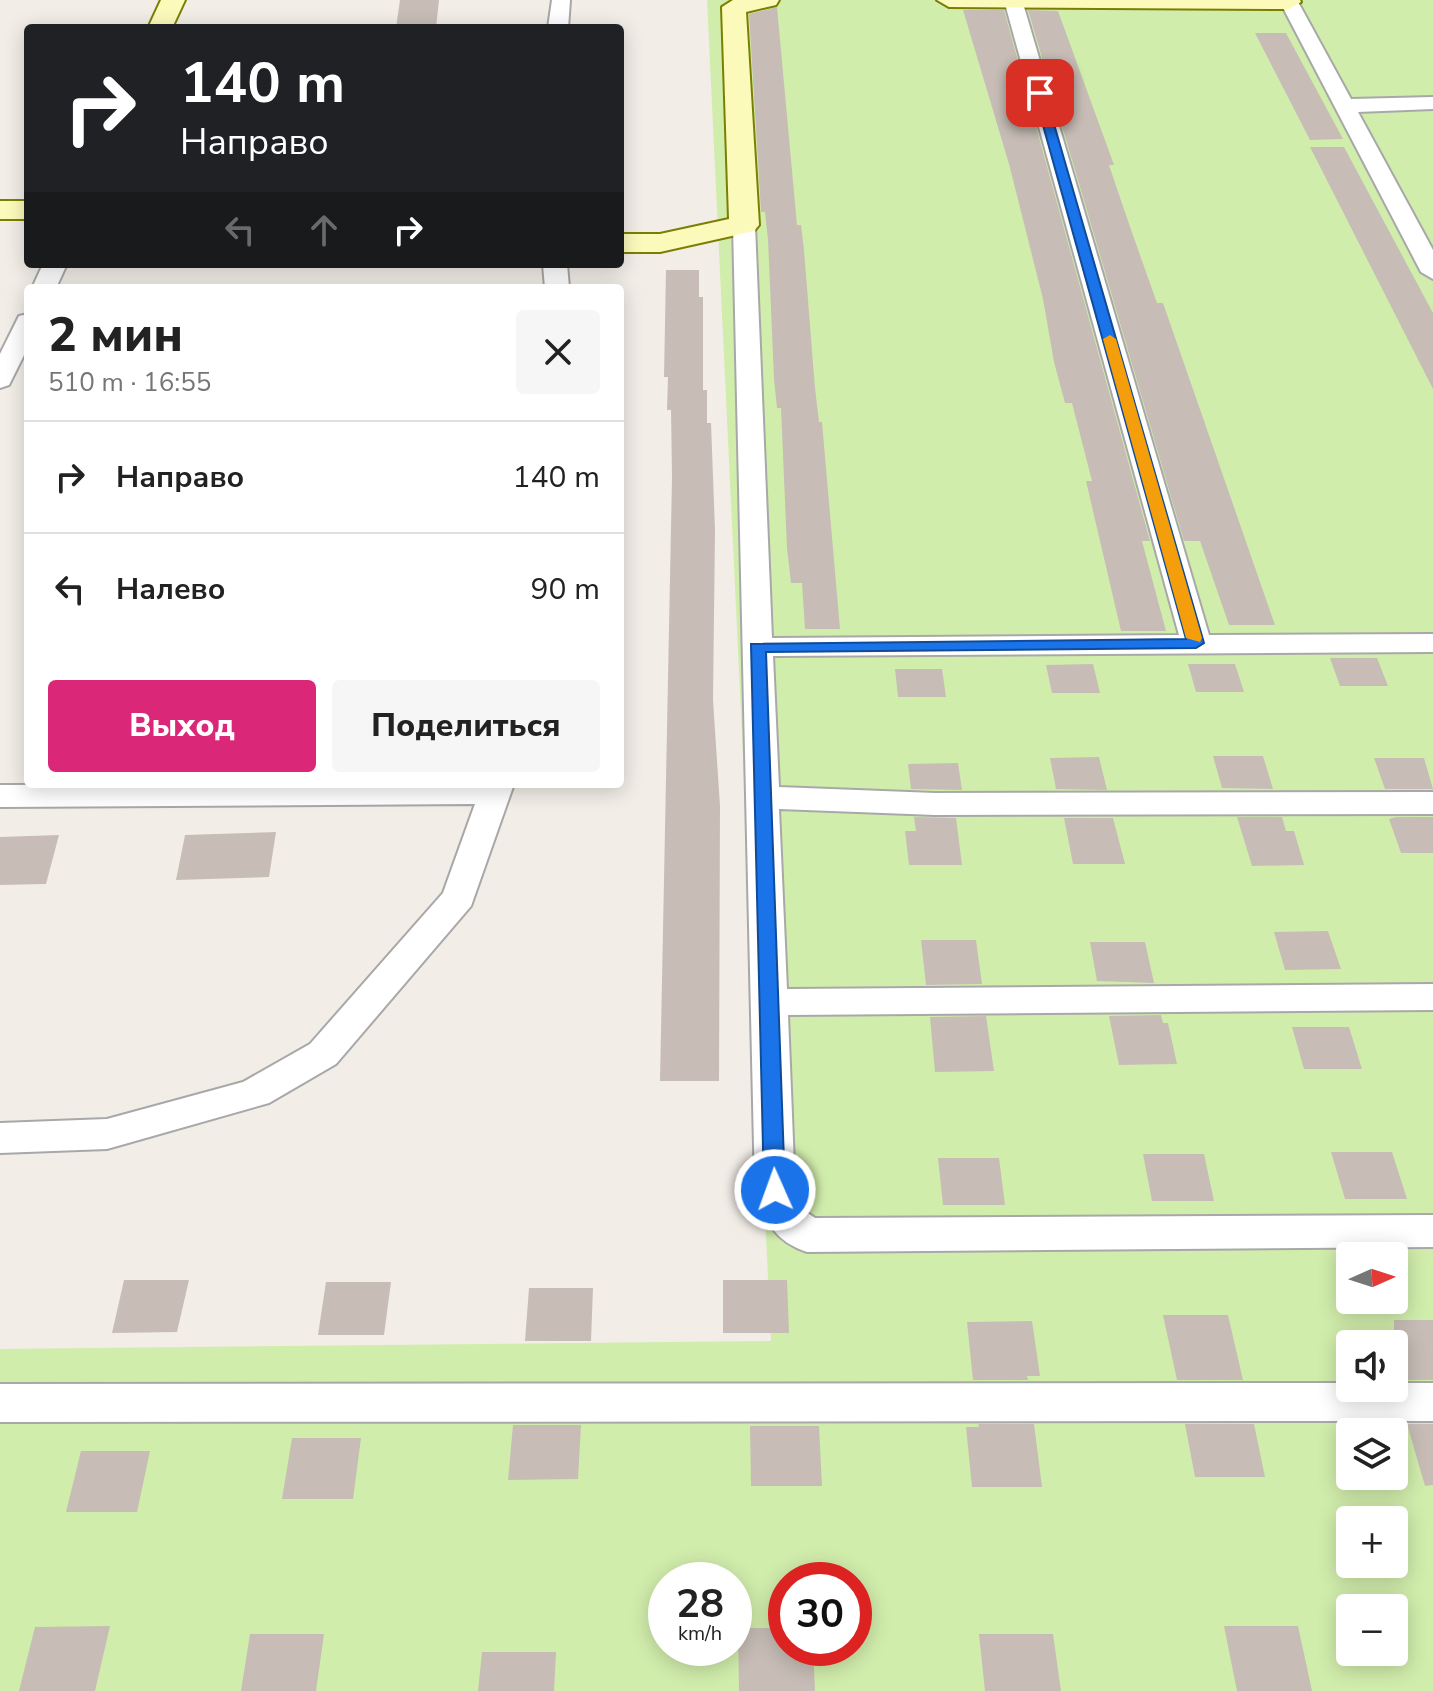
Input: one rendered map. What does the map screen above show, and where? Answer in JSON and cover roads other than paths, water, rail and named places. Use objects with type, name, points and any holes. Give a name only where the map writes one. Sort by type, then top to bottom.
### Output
[{"type":"street","points":[[162,24],[173,0]]},
{"type":"street","points":[[558,24],[561,0]]},
{"type":"street","points":[[767,0],[734,3],[775,1190],[785,1219],[807,1235],[1433,1231]]},
{"type":"street","points":[[949,0],[1288,1],[1342,106],[1424,238],[1433,272]]},
{"type":"street","points":[[1013,0],[1196,643]]},
{"type":"street","points":[[1342,106],[1433,103]]},
{"type":"street","points":[[0,210],[24,210]]},
{"type":"street","points":[[624,243],[660,243],[744,225]]},
{"type":"street","points":[[0,380],[24,329]]},
{"type":"street","points":[[757,647],[1433,643]]},
{"type":"street","points":[[0,796],[498,788],[459,898],[323,1054],[255,1093],[107,1134],[0,1138]]},
{"type":"street","points":[[762,797],[935,804],[1433,803]]},
{"type":"street","points":[[769,1002],[1433,997]]},
{"type":"street","points":[[0,1403],[1433,1402]]}]
